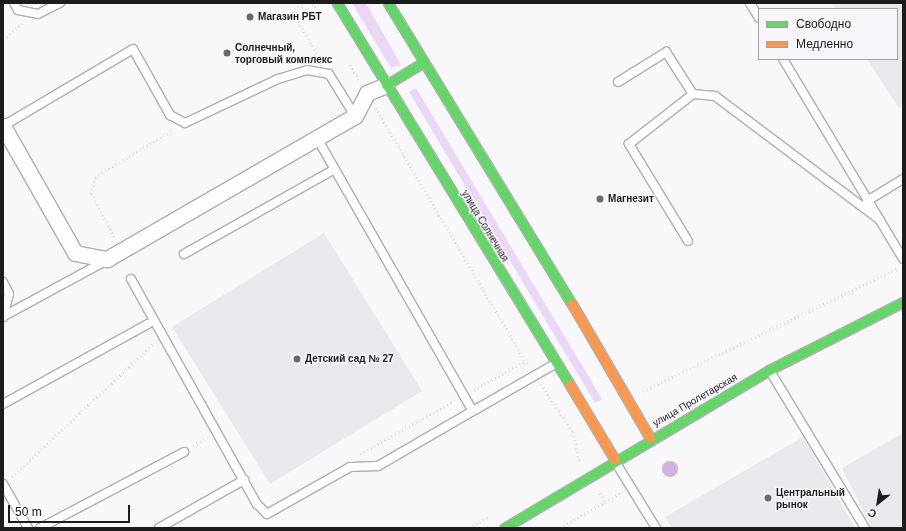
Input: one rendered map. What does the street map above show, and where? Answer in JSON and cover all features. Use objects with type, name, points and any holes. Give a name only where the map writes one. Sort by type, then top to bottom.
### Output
[{"type":"main road","name":"улица Солнечная","points":[[337,3],[615,460]]},
{"type":"main road","points":[[388,3],[650,438]]},
{"type":"main road","points":[[386,84],[424,62]]},
{"type":"main road","name":"улица Пролетарская","points":[[504,528],[650,438],[769,370],[903,302]]},
{"type":"street","points":[[3,126],[75,253],[107,259],[355,116],[367,93],[386,84]]},
{"type":"lane","points":[[14,3],[18,10],[38,14],[60,3]]},
{"type":"lane","points":[[750,3],[758,16]]},
{"type":"lane","points":[[3,126],[133,49],[170,115],[185,123],[278,79],[307,70],[329,74],[355,116]]},
{"type":"lane","points":[[618,82],[666,52],[693,94]]},
{"type":"lane","points":[[784,60],[903,259]]},
{"type":"lane","points":[[688,241],[629,144],[693,94],[715,96],[880,220]]},
{"type":"lane","points":[[317,138],[473,410]]},
{"type":"lane","points":[[184,254],[335,169]]},
{"type":"lane","points":[[867,201],[903,179]]},
{"type":"lane","points":[[3,316],[107,259]]},
{"type":"lane","points":[[131,279],[261,511],[268,514],[350,467],[378,466],[473,410],[556,364]]},
{"type":"lane","points":[[3,282],[9,294],[3,316]]},
{"type":"lane","points":[[3,404],[148,324]]},
{"type":"lane","points":[[769,370],[864,528]]},
{"type":"lane","points":[[40,528],[184,452]]},
{"type":"lane","points":[[615,460],[656,528]]},
{"type":"lane","points":[[160,528],[244,480]]},
{"type":"lane","points":[[6,482],[28,528]]},
{"type":"path","points":[[306,3],[292,11],[329,74]]},
{"type":"path","points":[[313,3],[321,16]]},
{"type":"path","points":[[3,39],[38,14]]},
{"type":"path","points":[[348,61],[525,361],[573,432],[580,460],[573,464]]},
{"type":"path","points":[[121,250],[91,194],[95,177],[185,123]]},
{"type":"path","points":[[637,385],[642,392],[903,265]]},
{"type":"path","points":[[6,482],[162,335]]},
{"type":"path","points":[[356,456],[525,361]]},
{"type":"path","points":[[560,528],[631,487]]},
{"type":"path","points":[[469,528],[495,512]]},
{"type":"shaded area","points":[[352,3],[366,3],[401,65],[391,68]]},
{"type":"shaded area","points":[[832,3],[903,3],[903,105],[899,108],[868,60],[898,60],[898,8],[835,8]]},
{"type":"shaded area","points":[[416,88],[602,399],[595,403],[409,92]]},
{"type":"shaded area","name":"Детский сад № 27","points":[[324,233],[422,391],[270,484],[172,327]]},
{"type":"shaded area","points":[[903,433],[903,528],[872,528],[842,468]]},
{"type":"shaded area","name":"Центральный рынок","points":[[803,437],[855,528],[672,528],[665,517]]},
{"type":"shaded area","points":[[667,461],[673,461],[678,466],[676,475],[673,477],[667,477],[662,472],[662,466]]},
{"type":"traffic: fast","points":[[337,3],[570,385]]},
{"type":"traffic: fast","points":[[388,3],[572,304]]},
{"type":"traffic: fast","points":[[386,85],[424,62]]},
{"type":"traffic: fast","points":[[504,528],[769,370],[903,302]]},
{"type":"traffic: slow","points":[[572,304],[650,438]]},
{"type":"traffic: slow","points":[[570,385],[615,460]]},
{"type":"place","name":"Магазин РБТ","points":[[250,17]]},
{"type":"place","name":"Солнечный, торговый комплекс","points":[[227,53]]},
{"type":"place","name":"Магнезит","points":[[600,199]]},
{"type":"place","name":"Детский сад № 27","points":[[297,359]]},
{"type":"place","name":"Центральный рынок","points":[[768,498]]}]
